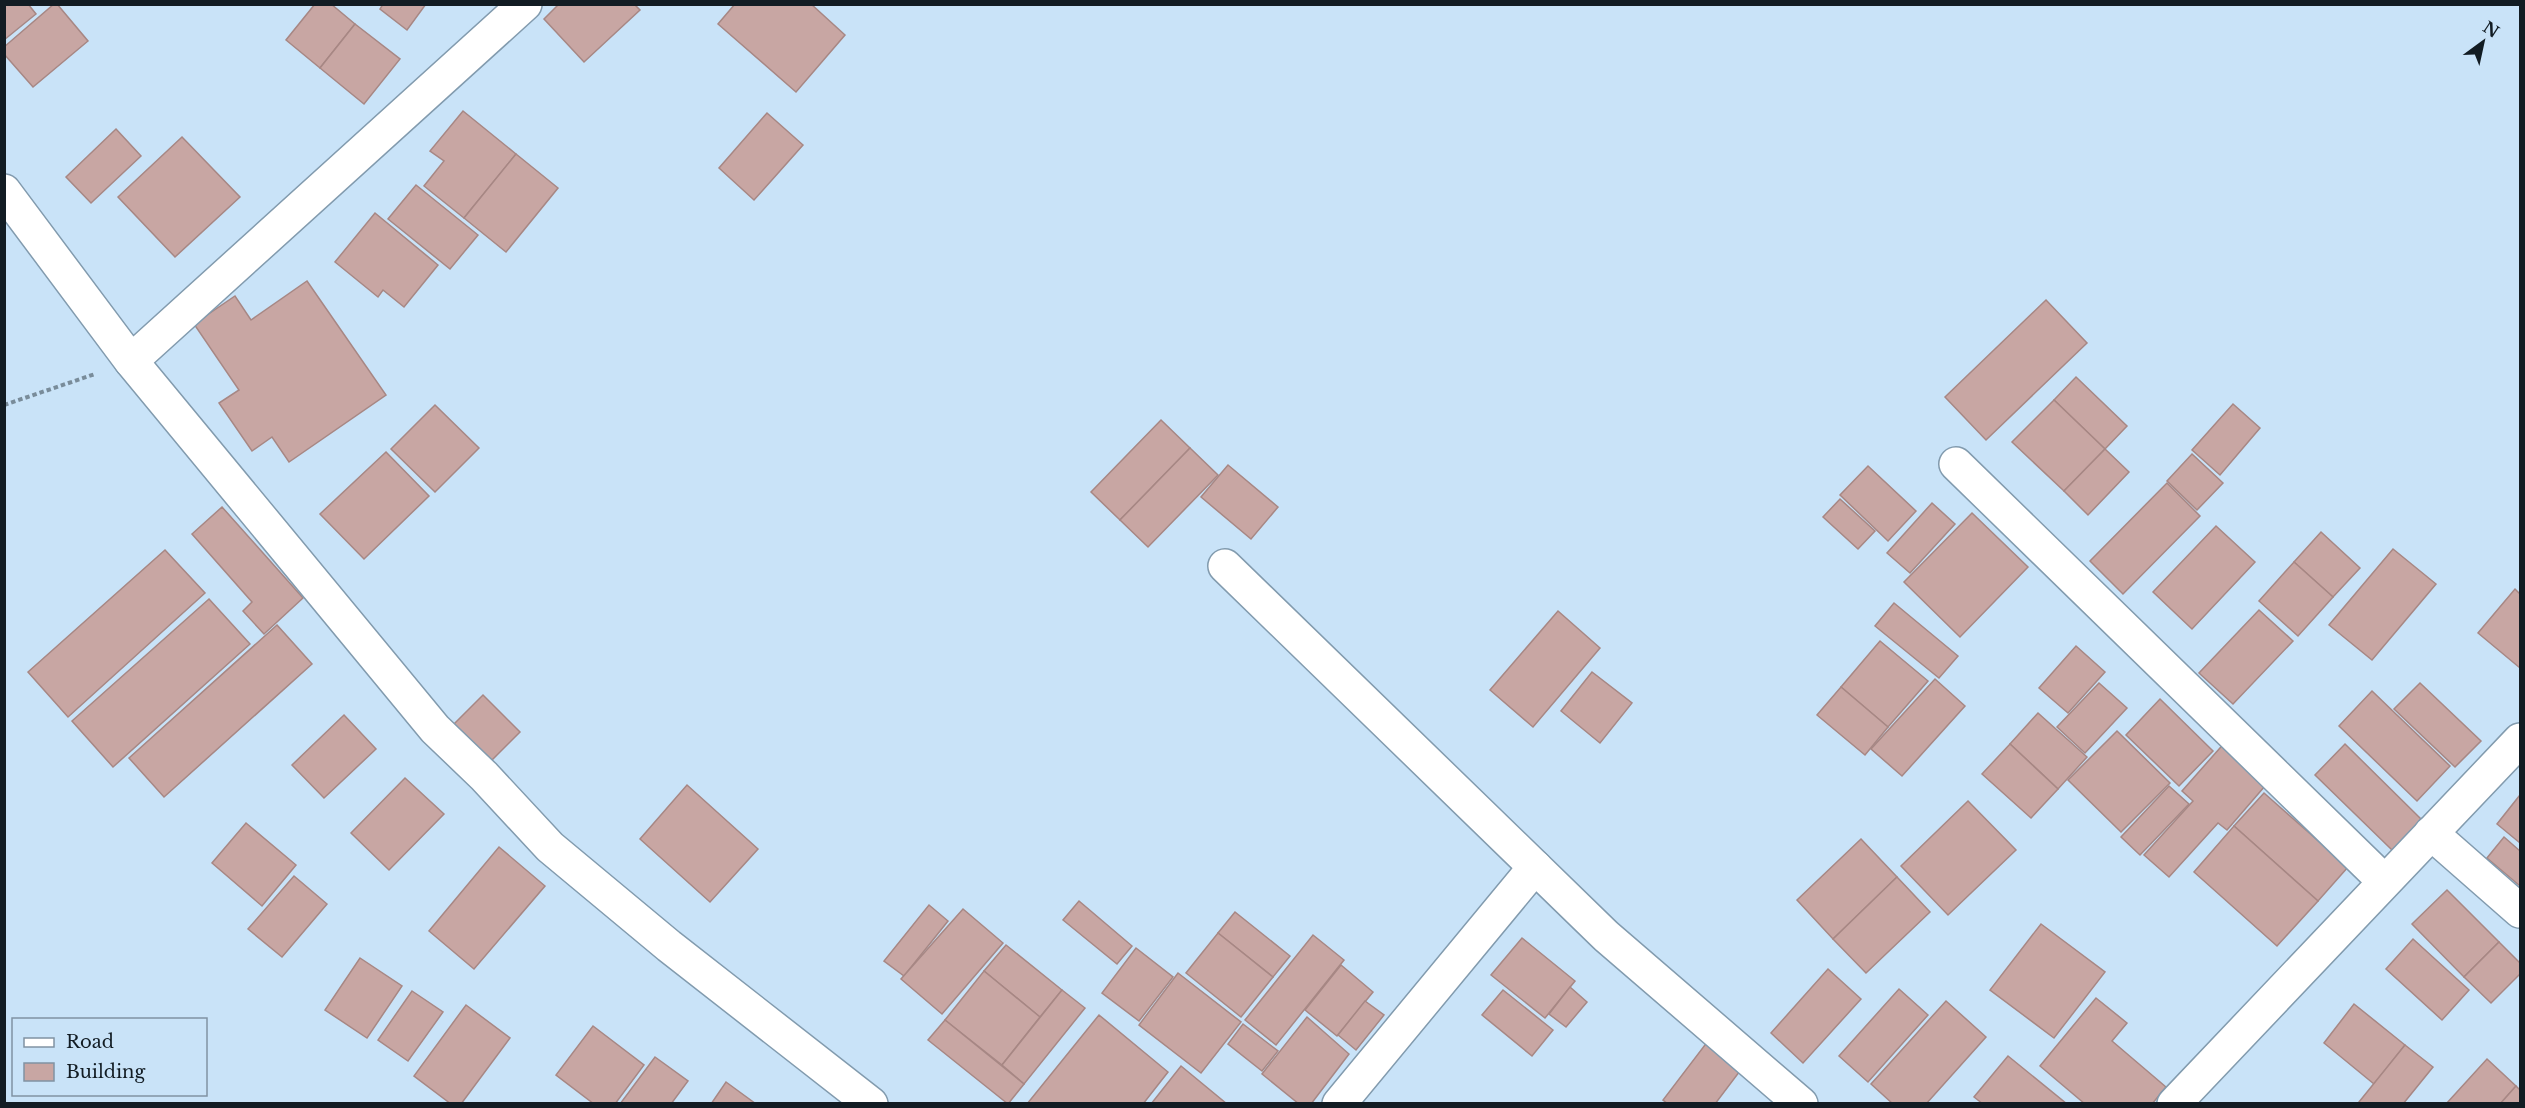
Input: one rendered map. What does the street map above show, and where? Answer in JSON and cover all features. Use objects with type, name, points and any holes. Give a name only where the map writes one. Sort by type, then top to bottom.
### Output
[{"type":"street","points":[[131,361],[525,4]]},
{"type":"street","points":[[4,191],[131,361],[435,729],[484,776],[550,847],[669,946],[871,1104]]},
{"type":"street","points":[[1956,464],[2384,881]]},
{"type":"street","points":[[1225,566],[1606,936],[1801,1104]]},
{"type":"street","points":[[2174,1104],[2520,740]]},
{"type":"street","points":[[2431,833],[2520,911]]},
{"type":"street","points":[[1339,1104],[1535,867]]},
{"type":"path","points":[[4,405],[131,361]]},
{"type":"building","points":[[4,4],[28,4],[36,14],[4,40]]},
{"type":"building","points":[[54,4],[57,4],[88,41],[33,87],[4,54],[4,47]]},
{"type":"building","points":[[315,4],[331,4],[355,24],[320,68],[286,40]]},
{"type":"building","points":[[383,4],[426,4],[407,30],[380,9]]},
{"type":"building","points":[[559,4],[634,4],[640,10],[584,62],[544,19]]},
{"type":"building","points":[[735,4],[811,4],[845,35],[796,92],[718,24]]},
{"type":"building","points":[[355,24],[400,59],[364,104],[320,68]]},
{"type":"building","points":[[463,111],[516,154],[464,218],[424,186],[444,161],[430,151]]},
{"type":"building","points":[[767,113],[803,145],[754,200],[719,168]]},
{"type":"building","points":[[116,129],[141,156],[91,203],[66,177]]},
{"type":"building","points":[[182,137],[240,197],[175,257],[118,197]]},
{"type":"building","points":[[516,154],[558,188],[506,252],[464,218]]},
{"type":"building","points":[[416,185],[478,235],[450,269],[388,219]]},
{"type":"building","points":[[375,213],[438,265],[404,307],[383,290],[378,297],[335,262]]},
{"type":"building","points":[[307,281],[386,395],[289,462],[272,437],[252,451],[219,403],[239,390],[194,324],[235,296],[251,320]]},
{"type":"building","points":[[2046,300],[2087,343],[1986,440],[1945,397]]},
{"type":"building","points":[[2076,377],[2127,426],[2105,449],[2054,400]]},
{"type":"building","points":[[2054,400],[2105,449],[2064,491],[2012,442]]},
{"type":"building","points":[[2233,404],[2260,428],[2220,475],[2192,450]]},
{"type":"building","points":[[435,405],[479,448],[435,492],[391,449]]},
{"type":"building","points":[[1161,420],[1190,448],[1120,520],[1091,492]]},
{"type":"building","points":[[1190,448],[1218,475],[1148,547],[1120,520]]},
{"type":"building","points":[[2105,449],[2129,472],[2088,515],[2064,491]]},
{"type":"building","points":[[386,452],[429,496],[364,559],[320,514]]},
{"type":"building","points":[[2192,454],[2223,483],[2197,510],[2167,481]]},
{"type":"building","points":[[1228,465],[1278,507],[1251,539],[1201,497]]},
{"type":"building","points":[[1868,466],[1916,511],[1888,541],[1840,495]]},
{"type":"building","points":[[2167,483],[2200,516],[2123,594],[2090,561]]},
{"type":"building","points":[[1840,499],[1875,531],[1858,549],[1823,517]]},
{"type":"building","points":[[1932,503],[1955,524],[1910,573],[1887,553]]},
{"type":"building","points":[[222,507],[303,598],[264,634],[243,611],[252,602],[192,534]]},
{"type":"building","points":[[1972,513],[2028,567],[1960,637],[1904,582]]},
{"type":"building","points":[[2216,526],[2255,562],[2192,629],[2153,592]]},
{"type":"building","points":[[2321,532],[2360,568],[2333,597],[2294,562]]},
{"type":"building","points":[[2393,549],[2436,584],[2372,660],[2329,625]]},
{"type":"building","points":[[165,550],[205,593],[68,717],[28,672]]},
{"type":"building","points":[[2294,562],[2333,597],[2298,636],[2259,601]]},
{"type":"building","points":[[2515,589],[2520,594],[2520,668],[2478,633]]},
{"type":"building","points":[[209,599],[250,644],[113,767],[72,721]]},
{"type":"building","points":[[1894,603],[1958,656],[1939,678],[1875,626]]},
{"type":"building","points":[[2259,610],[2293,641],[2233,704],[2199,673]]},
{"type":"building","points":[[1558,611],[1600,648],[1533,727],[1490,690]]},
{"type":"building","points":[[277,625],[312,664],[164,797],[129,758]]},
{"type":"building","points":[[1880,641],[1928,681],[1888,727],[1841,687]]},
{"type":"building","points":[[2076,646],[2105,672],[2068,713],[2039,688]]},
{"type":"building","points":[[1592,672],[1632,703],[1600,743],[1561,711]]},
{"type":"building","points":[[1935,679],[1965,706],[1902,776],[1871,749]]},
{"type":"building","points":[[2099,683],[2127,708],[2085,753],[2057,727]]},
{"type":"building","points":[[2420,683],[2481,741],[2455,767],[2394,709]]},
{"type":"building","points":[[1841,687],[1888,727],[1865,755],[1817,715]]},
{"type":"building","points":[[2372,691],[2450,766],[2417,801],[2339,726]]},
{"type":"building","points":[[483,695],[520,732],[488,764],[451,727]]},
{"type":"building","points":[[2160,699],[2213,751],[2179,786],[2126,735]]},
{"type":"building","points":[[2038,713],[2087,757],[2058,789],[2010,744]]},
{"type":"building","points":[[344,715],[376,749],[324,798],[292,765]]},
{"type":"building","points":[[2117,731],[2170,783],[2121,832],[2068,780]]},
{"type":"building","points":[[2227,740],[2271,779],[2227,830],[2218,823],[2169,877],[2144,855],[2193,801],[2182,791]]},
{"type":"building","points":[[2010,744],[2058,789],[2031,818],[1982,774]]},
{"type":"building","points":[[2345,744],[2422,820],[2392,850],[2315,775]]},
{"type":"building","points":[[405,778],[444,814],[389,870],[351,833]]},
{"type":"building","points":[[687,785],[758,849],[710,902],[640,839]]},
{"type":"building","points":[[2169,786],[2189,804],[2140,855],[2121,837]]},
{"type":"building","points":[[2264,793],[2348,867],[2318,901],[2234,826]]},
{"type":"building","points":[[2520,795],[2520,843],[2497,824]]},
{"type":"building","points":[[1968,801],[2016,850],[1948,915],[1901,866]]},
{"type":"building","points":[[246,823],[296,865],[262,906],[212,863]]},
{"type":"building","points":[[2234,826],[2318,901],[2277,946],[2194,872]]},
{"type":"building","points":[[2504,837],[2520,851],[2520,886],[2487,858]]},
{"type":"building","points":[[1861,839],[1897,877],[1833,939],[1797,900]]},
{"type":"building","points":[[499,847],[545,886],[474,969],[429,931]]},
{"type":"building","points":[[294,876],[327,904],[282,957],[248,929]]},
{"type":"building","points":[[1897,877],[1930,912],[1866,973],[1833,939]]},
{"type":"building","points":[[2447,890],[2499,942],[2464,977],[2412,924]]},
{"type":"building","points":[[1079,901],[1132,946],[1117,964],[1063,920]]},
{"type":"building","points":[[929,905],[948,921],[904,976],[884,961]]},
{"type":"building","points":[[963,909],[1003,943],[942,1014],[901,979]]},
{"type":"building","points":[[1235,912],[1290,956],[1273,977],[1218,933]]},
{"type":"building","points":[[2041,924],[2105,972],[2054,1038],[1990,990]]},
{"type":"building","points":[[1218,933],[1273,977],[1241,1017],[1186,973]]},
{"type":"building","points":[[1313,935],[1344,960],[1276,1045],[1245,1020]]},
{"type":"building","points":[[1522,938],[1575,981],[1545,1018],[1491,975]]},
{"type":"building","points":[[2413,939],[2469,990],[2442,1020],[2386,969]]},
{"type":"building","points":[[2499,942],[2520,963],[2520,974],[2491,1003],[2464,977]]},
{"type":"building","points":[[1006,945],[1062,990],[1040,1017],[984,971]]},
{"type":"building","points":[[1136,948],[1173,977],[1139,1021],[1102,993]]},
{"type":"building","points":[[360,958],[402,986],[367,1038],[325,1010]]},
{"type":"building","points":[[1341,965],[1373,992],[1337,1036],[1305,1010]]},
{"type":"building","points":[[1828,969],[1861,999],[1803,1063],[1771,1033]]},
{"type":"building","points":[[984,971],[1040,1017],[1002,1065],[945,1020]]},
{"type":"building","points":[[1178,973],[1241,1022],[1201,1073],[1139,1025]]},
{"type":"building","points":[[1570,987],[1587,1002],[1566,1027],[1549,1014]]},
{"type":"building","points":[[1899,989],[1928,1015],[1868,1082],[1839,1056]]},
{"type":"building","points":[[1062,990],[1085,1008],[1024,1084],[1002,1065]]},
{"type":"building","points":[[1503,990],[1553,1030],[1532,1056],[1482,1015]]},
{"type":"building","points":[[412,991],[443,1012],[408,1061],[378,1040]]},
{"type":"building","points":[[2096,998],[2127,1023],[2112,1041],[2166,1087],[2152,1104],[2085,1104],[2040,1066]]},
{"type":"building","points":[[1365,1001],[1384,1015],[1356,1050],[1338,1035]]},
{"type":"building","points":[[1946,1001],[1986,1037],[1926,1104],[1893,1104],[1871,1084]]},
{"type":"building","points":[[2354,1004],[2405,1045],[2374,1084],[2324,1043]]},
{"type":"building","points":[[466,1005],[510,1038],[461,1104],[451,1104],[414,1076]]},
{"type":"building","points":[[1099,1015],[1168,1072],[1143,1104],[1027,1104]]},
{"type":"building","points":[[1307,1017],[1349,1054],[1311,1104],[1299,1104],[1262,1074]]},
{"type":"building","points":[[945,1020],[1024,1084],[1008,1104],[928,1040]]},
{"type":"building","points":[[1243,1024],[1278,1051],[1262,1071],[1228,1044]]},
{"type":"building","points":[[593,1026],[644,1065],[615,1104],[594,1104],[556,1075]]},
{"type":"building","points":[[1708,1041],[1743,1067],[1715,1104],[1668,1104],[1663,1100]]},
{"type":"building","points":[[2405,1045],[2433,1067],[2403,1104],[2361,1104],[2359,1102]]},
{"type":"building","points":[[2008,1056],[2067,1104],[1983,1104],[1974,1097]]},
{"type":"building","points":[[655,1057],[688,1081],[671,1104],[620,1104]]},
{"type":"building","points":[[2487,1059],[2516,1086],[2500,1104],[2446,1104]]},
{"type":"building","points":[[1181,1066],[1227,1104],[1151,1104]]},
{"type":"building","points":[[726,1082],[756,1104],[711,1104]]},
{"type":"building","points":[[2516,1086],[2520,1090],[2520,1104],[2500,1104]]}]
